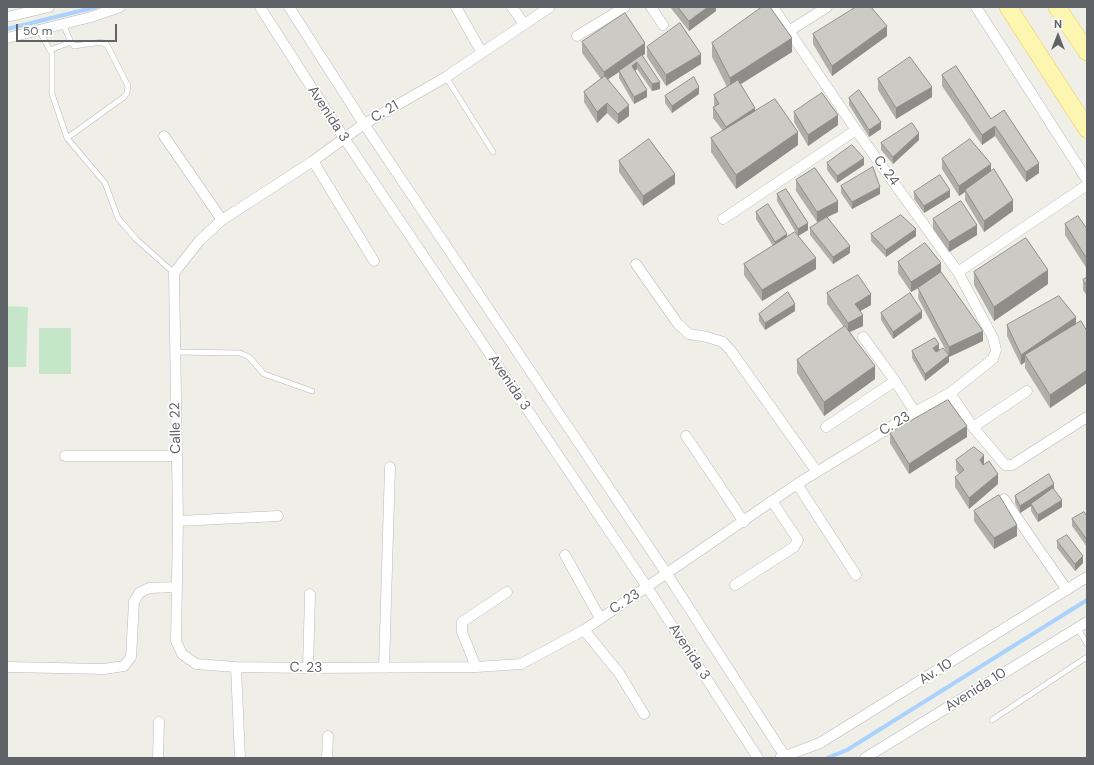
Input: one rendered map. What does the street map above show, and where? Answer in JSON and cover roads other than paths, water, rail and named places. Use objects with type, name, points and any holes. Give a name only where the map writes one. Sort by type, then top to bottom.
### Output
[{"type":"main road","points":[[1008,7],[1087,129]]},
{"type":"main road","points":[[1057,7],[1087,52]]},
{"type":"street","points":[[7,17],[49,7]]},
{"type":"street","points":[[7,38],[91,17],[120,7]]},
{"type":"street","name":"Avenida 3","points":[[260,7],[344,138],[647,587],[758,758]]},
{"type":"street","name":"Avenida 3","points":[[289,7],[364,124],[667,574],[783,757]]},
{"type":"street","points":[[456,7],[482,53]]},
{"type":"street","points":[[512,7],[524,24]]},
{"type":"street","name":"C. 21","points":[[222,220],[313,161],[364,124],[446,77],[550,7]]},
{"type":"street","points":[[577,36],[625,7]]},
{"type":"street","points":[[651,7],[663,25]]},
{"type":"street","name":"C. 24","points":[[773,7],[856,130],[958,272],[993,338]]},
{"type":"street","points":[[789,31],[827,7]]},
{"type":"street","points":[[976,7],[1087,180]]},
{"type":"street","points":[[723,219],[856,130]]},
{"type":"street","points":[[164,136],[222,220],[200,240],[174,273]]},
{"type":"street","points":[[313,161],[374,261]]},
{"type":"street","points":[[958,272],[1087,186]]},
{"type":"street","points":[[636,264],[678,324],[689,334],[707,337],[723,342],[731,351],[817,472]]},
{"type":"street","name":"Calle 22","points":[[174,273],[178,521],[176,641],[182,654]]},
{"type":"street","points":[[863,337],[895,381],[915,412]]},
{"type":"street","name":"C. 23","points":[[182,654],[196,664],[236,667],[384,668],[476,667],[521,664],[584,630],[744,522],[797,484],[915,412],[950,393],[992,359],[996,350],[993,338]]},
{"type":"street","points":[[826,427],[895,381]]},
{"type":"street","points":[[973,427],[1027,391]]},
{"type":"street","points":[[950,393],[973,427],[999,460],[1005,465],[1012,465],[1087,417]]},
{"type":"street","points":[[686,436],[744,522]]},
{"type":"street","points":[[65,456],[176,456]]},
{"type":"street","points":[[384,668],[390,467]]},
{"type":"street","points":[[797,484],[856,575]]},
{"type":"street","points":[[1004,499],[1067,590]]},
{"type":"street","points":[[735,585],[794,547],[798,540],[772,501]]},
{"type":"street","points":[[178,521],[278,516]]},
{"type":"street","points":[[565,556],[600,618]]},
{"type":"street","name":"Av. 10","points":[[783,757],[820,743],[1087,577]]},
{"type":"street","points":[[9,666],[104,669],[124,666],[131,657],[134,602],[139,593],[149,588],[177,587]]},
{"type":"street","points":[[476,667],[462,632],[462,622],[507,592]]},
{"type":"street","points":[[308,668],[310,594]]},
{"type":"street","name":"Avenida 10","points":[[865,758],[1087,622]]},
{"type":"street","points":[[584,630],[619,673],[644,714]]},
{"type":"street","points":[[236,667],[240,758]]},
{"type":"street","points":[[158,758],[159,722]]},
{"type":"street","points":[[327,758],[328,736]]},
{"type":"lane","points":[[63,24],[74,46],[102,42],[107,45],[128,86],[127,93],[124,97],[67,138]]},
{"type":"lane","points":[[39,30],[52,54],[52,94],[67,138],[105,182],[118,218],[136,239],[174,273]]},
{"type":"lane","points":[[50,50],[71,42]]},
{"type":"lane","points":[[446,77],[493,152]]},
{"type":"lane","points":[[175,352],[240,353],[249,358],[264,374],[312,391]]},
{"type":"lane","points":[[1078,627],[1087,644]]},
{"type":"lane","points":[[992,720],[1087,657]]},
{"type":"waterway","points":[[7,29],[96,7]]},
{"type":"waterway","points":[[827,758],[847,750],[1087,600]]}]
